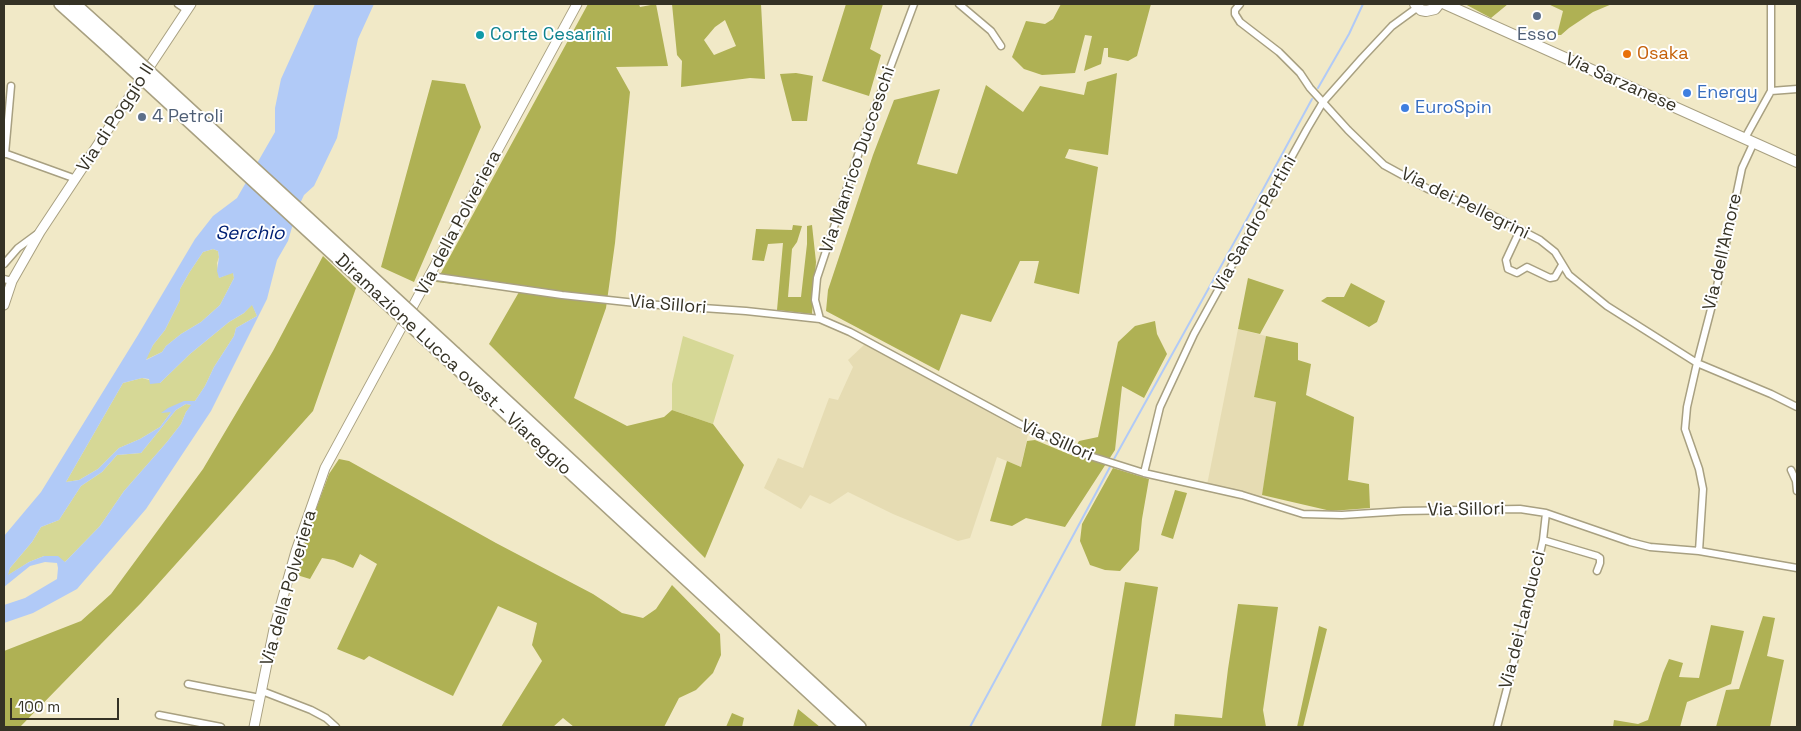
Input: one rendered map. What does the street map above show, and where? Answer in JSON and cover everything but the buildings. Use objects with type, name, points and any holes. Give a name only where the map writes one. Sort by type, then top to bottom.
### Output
[{"type":"highway","name":"Diramazione Lucca ovest - Viareggio","points":[[60,4],[113,45]]},
{"type":"highway","name":"Diramazione Lucca ovest - Viareggio","points":[[75,4],[113,45],[452,357],[860,727]]},
{"type":"highway","name":"Diramazione Lucca ovest - Viareggio","points":[[452,357],[846,727]]},
{"type":"main road","points":[[1416,5],[1421,10],[1430,11],[1439,4]]},
{"type":"main road","name":"Via Sarzanese","points":[[1445,4],[1797,162]]},
{"type":"street","points":[[178,4],[189,7]]},
{"type":"street","name":"Via della Polveriera","points":[[254,727],[274,629],[286,584],[325,468],[577,4]]},
{"type":"street","name":"Via Manrico Ducceschi","points":[[820,319],[815,300],[817,278],[862,144],[914,4]]},
{"type":"street","points":[[959,4],[991,32],[1001,46]]},
{"type":"street","name":"Via dei Pellegrini","points":[[1240,4],[1235,10],[1235,14],[1240,22],[1279,52],[1300,73],[1348,130],[1384,165],[1428,189],[1490,214],[1540,240],[1555,252],[1569,275],[1607,306],[1697,363],[1797,407]]},
{"type":"street","points":[[1771,4],[1772,91],[1797,89]]},
{"type":"street","name":"Via Sandro Pertini","points":[[1144,473],[1160,407],[1194,334],[1323,102],[1392,26],[1416,5]]},
{"type":"street","name":"Via di Poggio II","points":[[4,305],[8,280],[189,7]]},
{"type":"street","points":[[12,86],[4,154],[76,179]]},
{"type":"street","name":"Via dell'Amore","points":[[1699,551],[1703,489],[1699,469],[1685,429],[1687,407],[1717,286],[1742,168],[1750,140],[1772,91]]},
{"type":"street","points":[[1520,230],[1506,260],[1508,269],[1518,273],[1527,267],[1550,278],[1555,277],[1562,264]]},
{"type":"street","name":"Via di Poggio II","points":[[4,264],[18,248],[40,232]]},
{"type":"street","name":"Via Sillori","points":[[430,276],[635,303],[820,319],[850,332],[1020,424],[1087,455],[1144,473],[1242,495],[1303,514],[1342,515],[1403,511],[1520,509],[1546,513],[1650,547],[1699,551],[1797,568]]},
{"type":"street","points":[[1792,470],[1797,491]]},
{"type":"street","name":"Via dei Landucci","points":[[1497,727],[1526,616],[1543,540],[1546,513]]},
{"type":"street","points":[[1543,540],[1597,556],[1600,558],[1597,571]]},
{"type":"street","points":[[188,684],[261,694],[310,710],[326,718],[336,727]]},
{"type":"street","points":[[159,715],[221,727]]},
{"type":"shaded area","points":[[588,4],[639,4],[640,7],[656,4],[668,66],[616,67],[630,92],[615,243],[606,308],[574,398],[627,426],[664,417],[672,410],[713,424],[744,465],[705,558],[489,344],[519,292],[436,282]]},
{"type":"shaded area","points":[[672,4],[761,4],[765,79],[750,78],[681,87],[682,61],[677,55]],"holes":[[[725,20],[736,46],[714,55],[704,40],[715,27]]]},
{"type":"shaded area","points":[[846,4],[883,4],[870,49],[881,55],[869,96],[822,81]]},
{"type":"shaded area","points":[[1061,4],[1151,4],[1137,56],[1128,61],[1108,57],[1108,48],[1104,48],[1101,64],[1084,71],[1092,36],[1085,35],[1075,73],[1042,75],[1024,69],[1012,57],[1026,21],[1045,24],[1053,19]]},
{"type":"shaded area","points":[[1465,4],[1508,4],[1491,18]]},
{"type":"shaded area","points":[[1548,4],[1612,4],[1593,12],[1561,35],[1557,35],[1563,11]]},
{"type":"shaded area","points":[[796,73],[813,76],[807,121],[792,121],[780,74]]},
{"type":"shaded area","points":[[1117,73],[1108,155],[1069,149],[1065,158],[1098,167],[1079,294],[1034,283],[1039,261],[1020,261],[991,322],[961,314],[939,371],[826,311],[828,290],[873,155],[894,100],[940,89],[917,164],[957,174],[986,85],[1023,112],[1040,86],[1084,95],[1087,82]]},
{"type":"shaded area","points":[[432,80],[465,84],[481,127],[414,282],[381,267]]},
{"type":"shaded area","points":[[793,225],[802,226],[797,242],[792,249],[788,297],[801,297],[807,244],[807,226],[812,225],[816,262],[812,314],[777,310],[783,243],[768,244],[764,261],[752,260],[756,229],[792,230]]},
{"type":"shaded area","points":[[323,256],[356,288],[313,411],[141,603],[20,727],[4,727],[4,651],[81,621],[111,594],[203,469],[273,351]]},
{"type":"shaded area","points":[[1248,278],[1284,290],[1260,334],[1238,329]]},
{"type":"shaded area","points":[[1351,283],[1385,301],[1377,322],[1369,327],[1321,301],[1327,297],[1344,297]]},
{"type":"shaded area","points":[[1155,321],[1157,334],[1167,354],[1144,398],[1122,386],[1115,450],[1065,527],[1026,518],[1012,526],[990,521],[1007,461],[1021,467],[1027,441],[1035,440],[1071,455],[1079,441],[1098,437],[1118,342],[1135,326]]},
{"type":"shaded area","points":[[1238,329],[1266,336],[1254,397],[1276,402],[1261,504],[1206,490]]},
{"type":"shaded area","points":[[1266,336],[1298,343],[1298,360],[1311,364],[1306,395],[1354,417],[1348,480],[1369,484],[1370,508],[1331,511],[1262,495],[1276,402],[1254,397]]},
{"type":"shaded area","points":[[865,344],[1028,434],[1021,467],[997,457],[970,538],[958,541],[893,514],[848,492],[830,504],[810,495],[801,509],[764,488],[778,458],[803,468],[829,398],[838,400],[853,367],[848,360]]},
{"type":"shaded area","points":[[339,459],[349,461],[496,543],[593,594],[622,613],[643,618],[656,609],[672,585],[720,634],[721,655],[713,673],[696,690],[679,698],[664,727],[574,727],[563,718],[553,727],[501,727],[542,661],[532,645],[537,623],[498,606],[453,696],[369,656],[364,660],[337,649],[377,564],[360,554],[353,568],[334,560],[322,558],[310,579],[297,575],[309,528],[329,474]]},
{"type":"shaded area","points":[[1113,468],[1149,479],[1139,550],[1120,571],[1105,570],[1090,565],[1080,541],[1082,524]]},
{"type":"shaded area","points":[[1175,490],[1187,493],[1173,539],[1161,535]]},
{"type":"shaded area","points":[[1125,582],[1158,587],[1135,727],[1101,727]]},
{"type":"shaded area","points":[[1238,604],[1278,607],[1263,710],[1266,727],[1174,727],[1175,714],[1222,718]]},
{"type":"shaded area","points":[[1763,616],[1775,618],[1767,656],[1784,660],[1770,727],[1716,727],[1726,690],[1739,689]]},
{"type":"shaded area","points":[[1711,625],[1744,631],[1731,684],[1687,702],[1680,727],[1613,727],[1614,720],[1638,724],[1648,720],[1669,659],[1683,663],[1679,677],[1699,678]]},
{"type":"shaded area","points":[[1319,626],[1327,629],[1303,727],[1297,727]]},
{"type":"shaded area","points":[[798,709],[820,727],[793,727]]},
{"type":"shaded area","points":[[732,713],[744,718],[742,727],[726,727]]},
{"type":"green space","points":[[213,249],[218,251],[219,278],[233,272],[234,278],[220,305],[201,322],[166,346],[162,352],[145,360],[153,345],[165,330],[180,300],[180,289],[189,273],[203,252]]},
{"type":"green space","points":[[252,304],[257,316],[236,328],[234,336],[195,401],[184,402],[171,412],[160,427],[140,439],[119,448],[98,469],[79,480],[66,482],[123,383],[142,378],[160,383],[190,354],[229,322],[244,313]]},
{"type":"green space","points":[[683,336],[734,355],[713,424],[672,410],[672,384]]},
{"type":"green space","points":[[186,404],[192,405],[186,412],[181,424],[124,491],[100,526],[65,562],[44,556],[29,562],[7,576],[10,568],[32,542],[41,527],[59,520],[81,486],[102,472],[117,455],[141,453],[176,410]]},
{"type":"water","name":"Serchio","points":[[315,4],[374,4],[358,39],[337,138],[314,186],[304,195],[297,210],[288,241],[277,260],[267,299],[211,411],[146,509],[77,589],[33,613],[4,623],[4,605],[25,598],[57,579],[58,568],[57,563],[45,562],[30,566],[4,587],[4,536],[41,492],[195,239],[213,216],[237,198],[275,132],[275,108],[281,79]],"holes":[[[213,249],[218,251],[217,271],[219,278],[233,273],[234,278],[220,305],[201,322],[166,346],[162,352],[146,360],[153,345],[165,330],[180,300],[180,289],[189,273],[203,252]],[[252,305],[257,316],[236,328],[234,336],[195,401],[184,401],[168,408],[161,413],[171,412],[160,427],[140,439],[119,448],[98,469],[79,480],[66,482],[123,383],[142,378],[149,379],[150,384],[160,383],[190,354],[229,322],[244,313]],[[186,404],[191,405],[181,424],[124,491],[100,526],[65,562],[58,556],[44,556],[29,562],[8,575],[10,568],[32,542],[41,527],[59,520],[81,486],[102,472],[117,455],[141,453],[176,410]]]},
{"type":"waterway","points":[[1318,88],[1349,34],[1363,4]]},
{"type":"waterway","points":[[1114,459],[1312,99]]},
{"type":"waterway","points":[[970,727],[1110,467]]},
{"type":"place","name":"Esso","points":[[1537,16]]},
{"type":"place","name":"Corte Cesarini","points":[[480,35]]},
{"type":"place","name":"Osaka","points":[[1627,54]]},
{"type":"place","name":"Energy","points":[[1687,93]]},
{"type":"place","name":"EuroSpin","points":[[1405,108]]},
{"type":"place","name":"4 Petroli","points":[[142,117]]}]
